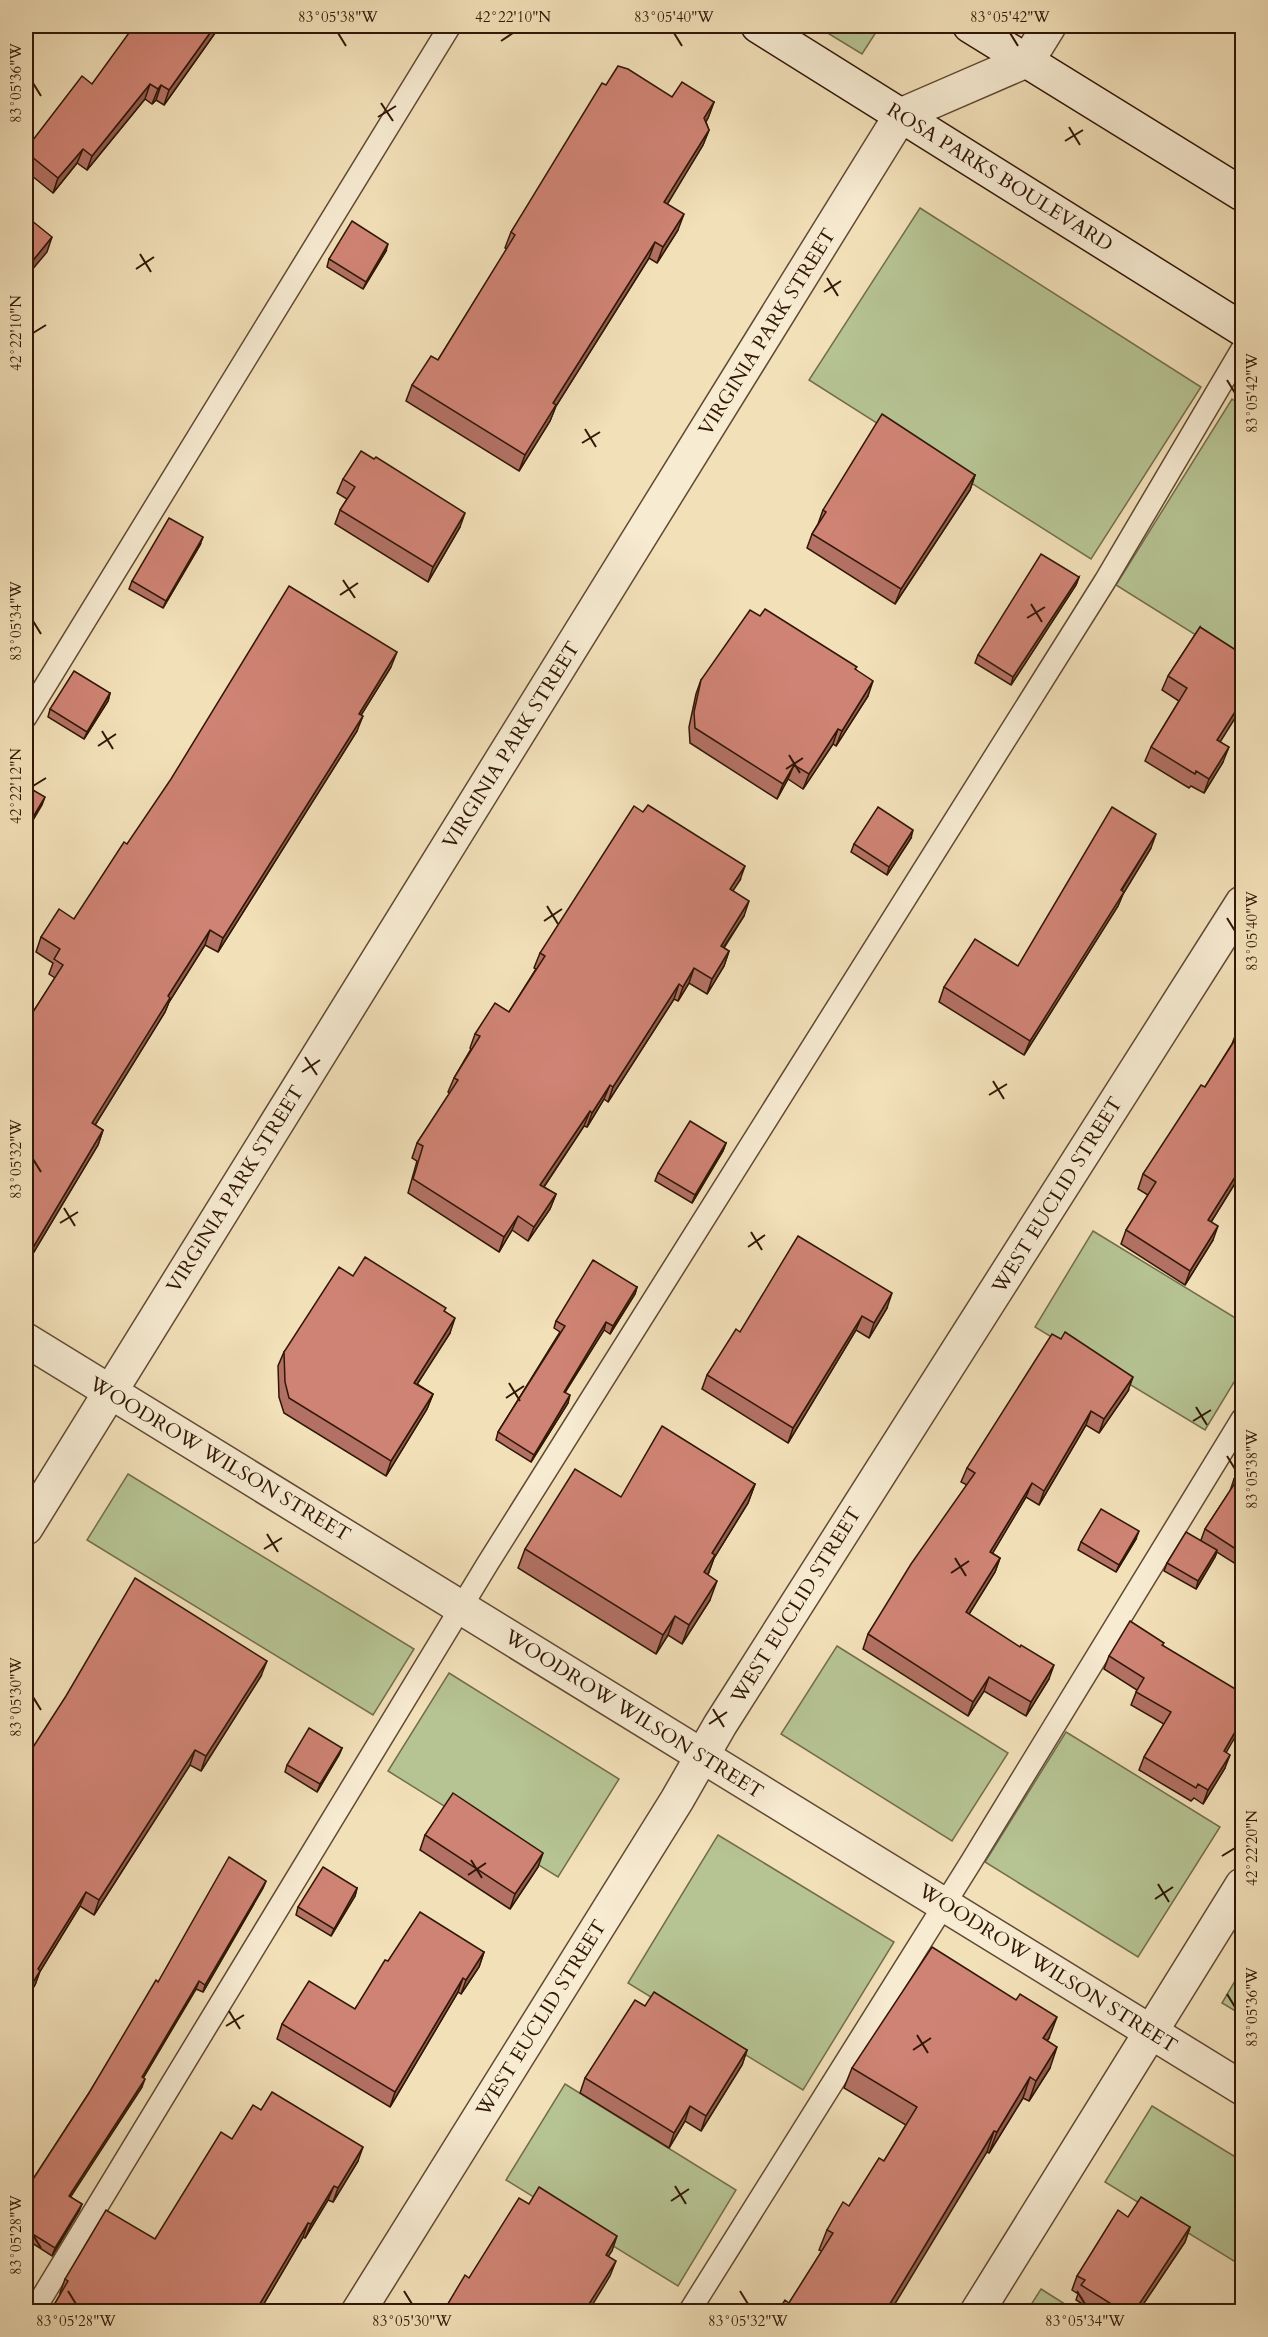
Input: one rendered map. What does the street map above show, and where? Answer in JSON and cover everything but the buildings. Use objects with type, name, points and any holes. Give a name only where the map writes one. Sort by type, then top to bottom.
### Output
[{"type":"street","name":"ROSA PARKS BOULEVARD","points":[[758,26],[1242,329]]},
{"type":"street","points":[[970,26],[1242,194]]},
{"type":"street","points":[[901,115],[1028,60],[1049,26]]},
{"type":"street","name":"VIRGINIA PARK STREET","points":[[26,1528],[901,115]]},
{"type":"street","name":"WEST EUCLID STREET","points":[[358,2312],[703,1756],[720,1725],[1242,903]]},
{"type":"street","name":"WOODROW WILSON STREET","points":[[26,1340],[462,1606],[1242,2088]]},
{"type":"street","points":[[977,2312],[1242,1885]]},
{"type":"lane","points":[[26,717],[450,26]]},
{"type":"lane","points":[[33,2312],[462,1606],[1105,582],[1242,349]]},
{"type":"lane","points":[[688,2312],[945,1904],[1242,1419]]},
{"type":"green space","points":[[816,26],[880,26],[862,54]]},
{"type":"green space","points":[[920,208],[1201,387],[1091,559],[809,380]]},
{"type":"green space","points":[[1232,399],[1242,406],[1242,664],[1116,585]]},
{"type":"green space","points":[[1093,1231],[1242,1322],[1242,1369],[1205,1430],[1035,1327]]},
{"type":"green space","points":[[128,1474],[414,1649],[373,1715],[87,1540]]},
{"type":"green space","points":[[837,1646],[1008,1753],[952,1841],[781,1734]]},
{"type":"green space","points":[[449,1673],[619,1779],[558,1877],[388,1771]]},
{"type":"green space","points":[[1066,1732],[1220,1827],[1138,1957],[985,1862]]},
{"type":"green space","points":[[718,1835],[894,1942],[803,2090],[628,1983]]},
{"type":"green space","points":[[1242,1969],[1242,2015],[1222,2003]]},
{"type":"green space","points":[[565,2084],[736,2190],[678,2286],[506,2180]]},
{"type":"green space","points":[[1152,2106],[1242,2161],[1242,2266],[1105,2182]]},
{"type":"green space","points":[[1041,2289],[1076,2311],[1027,2311]]}]
